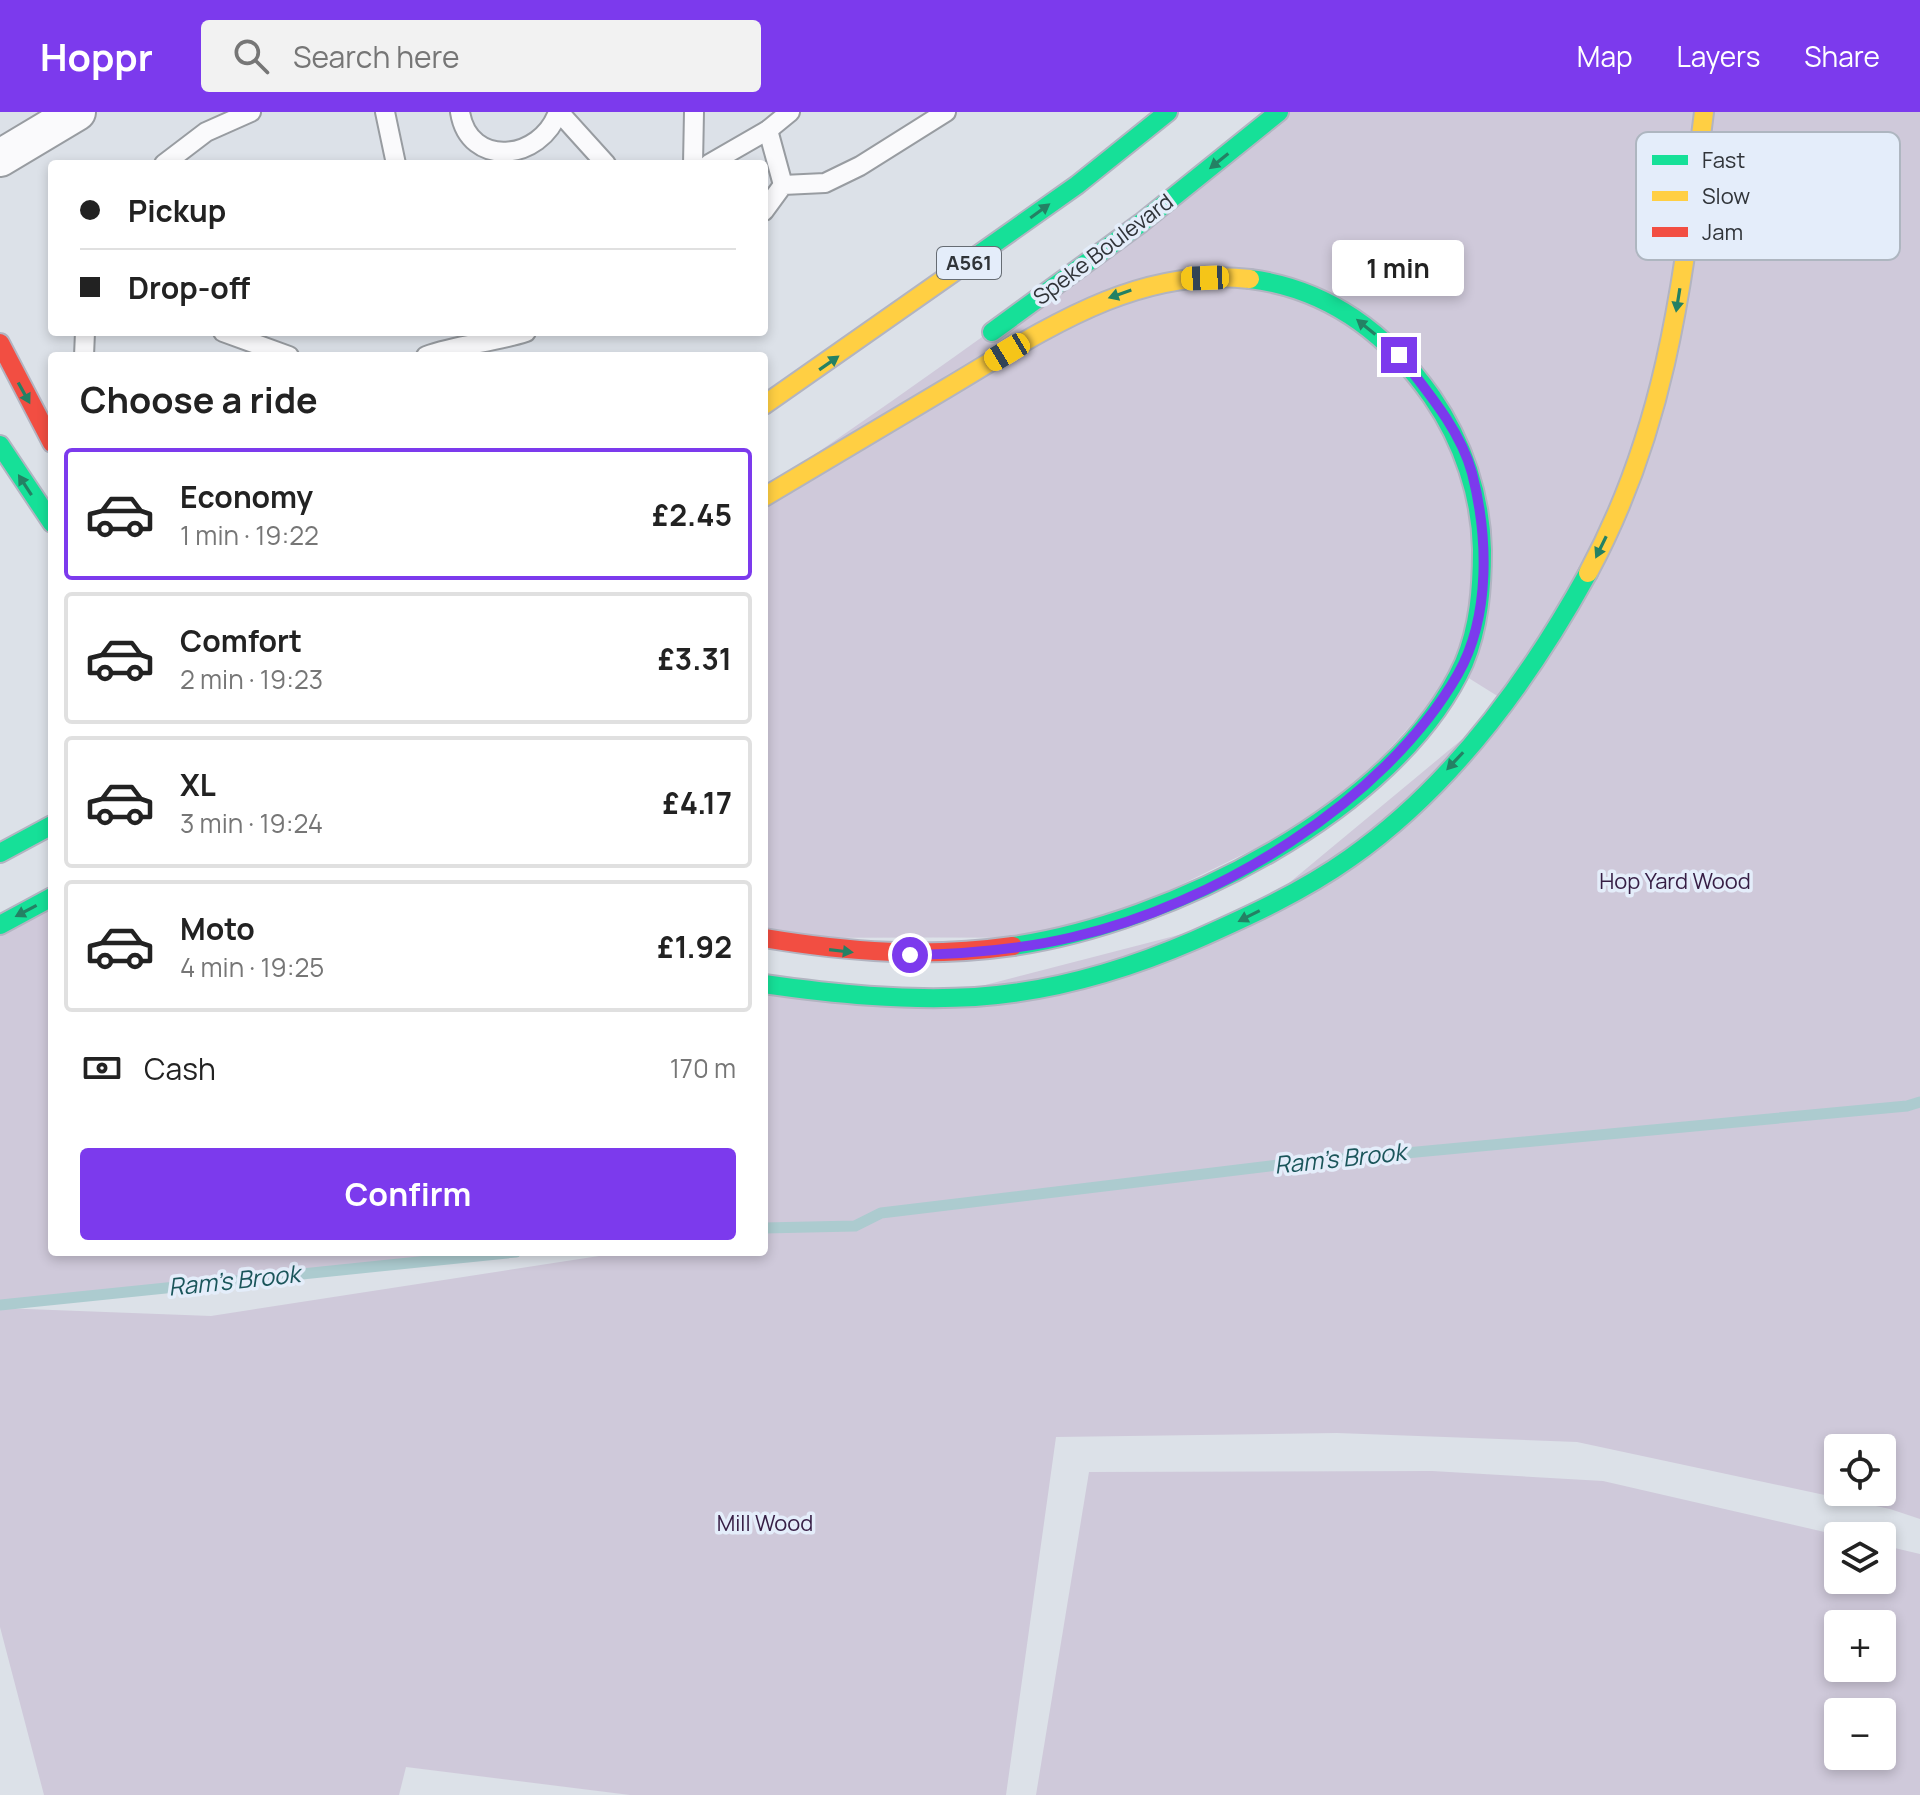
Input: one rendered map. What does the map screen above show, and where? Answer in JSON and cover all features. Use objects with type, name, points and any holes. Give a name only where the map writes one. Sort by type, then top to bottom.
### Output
[{"type":"highway","name":"A561","points":[[768,402],[1077,185],[1168,112]]},
{"type":"highway","name":"Speke Boulevard","points":[[978,343],[1141,223],[1279,112]]},
{"type":"highway","points":[[1701,132],[1704,112]]},
{"type":"highway","points":[[768,985],[841,995],[931,999],[1007,994],[1094,977],[1170,951],[1248,917],[1328,872],[1393,825],[1508,702],[1566,619],[1609,532],[1669,360],[1683,260]]},
{"type":"highway","points":[[768,495],[1062,320],[1119,293],[1177,279],[1234,277],[1292,289],[1344,309],[1399,355],[1440,408],[1471,470],[1483,539],[1480,609],[1459,672],[1407,748],[1334,810],[1250,866],[1165,907],[1074,937],[985,953],[886,956],[768,939]]},
{"type":"highway","points":[[0,343],[48,435]]},
{"type":"highway","points":[[768,486],[940,369]]},
{"type":"highway","points":[[0,445],[48,517]]},
{"type":"highway","points":[[0,853],[48,827]]},
{"type":"highway","points":[[0,925],[48,899]]},
{"type":"street","points":[[0,158],[77,112]]},
{"type":"lane","points":[[169,160],[206,132],[251,112]]},
{"type":"lane","points":[[385,112],[395,160]]},
{"type":"lane","points":[[460,112],[473,139],[515,160],[536,145],[553,127],[558,112],[602,160]]},
{"type":"lane","points":[[693,160],[694,112]]},
{"type":"lane","points":[[716,160],[768,130],[790,112]]},
{"type":"lane","points":[[783,185],[825,183],[860,166],[946,112]]},
{"type":"lane","points":[[768,130],[783,185]]},
{"type":"lane","points":[[768,206],[783,185]]},
{"type":"lane","points":[[234,336],[278,352]]},
{"type":"lane","points":[[437,352],[458,344],[504,336]]},
{"type":"green space","points":[[1279,112],[1920,112],[1920,1519],[1876,1506],[1896,1506],[1896,1434],[1824,1434],[1824,1495],[1577,1442],[1337,1433],[1056,1437],[1006,1795],[630,1795],[406,1767],[399,1795],[44,1795],[0,1627],[0,1308],[211,1316],[599,1256],[768,1256],[768,1230],[777,1228],[768,1228],[768,984],[931,999],[1248,917],[1507,702],[1459,672],[1334,810],[1074,937],[768,938],[768,486],[1026,306]]},
{"type":"green space","points":[[48,906],[48,1256],[477,1256],[0,1305],[0,930]]},
{"type":"green space","points":[[1432,1471],[1603,1481],[1824,1532],[1824,1594],[1896,1594],[1896,1548],[1920,1554],[1920,1795],[1036,1795],[1089,1472]]},
{"type":"waterway","name":"Ram's Brook","points":[[768,1228],[855,1226],[881,1213],[1278,1165],[1907,1106],[1920,1102]]},
{"type":"waterway","name":"Ram's Brook","points":[[0,1305],[477,1256]]},
{"type":"traffic: fast","points":[[961,267],[1077,185],[1168,112]]},
{"type":"traffic: fast","points":[[992,332],[1141,223],[1279,112]]},
{"type":"traffic: fast","points":[[1013,946],[1074,934],[1139,913],[1206,886],[1271,852],[1332,812],[1387,767],[1432,717],[1469,649],[1480,593],[1481,530],[1468,470],[1443,414],[1396,353],[1354,318],[1305,293],[1250,279]]},
{"type":"traffic: fast","points":[[0,445],[48,517]]},
{"type":"traffic: fast","points":[[768,985],[843,994],[922,998],[975,997],[1032,990],[1088,978],[1142,961],[1275,903],[1350,858],[1422,799],[1485,729],[1513,691],[1540,653],[1588,573]]},
{"type":"traffic: fast","points":[[0,853],[48,827]]},
{"type":"traffic: fast","points":[[0,925],[48,899]]},
{"type":"traffic: slow","points":[[1701,132],[1704,112]]},
{"type":"traffic: slow","points":[[1588,573],[1615,517],[1655,405],[1684,260]]},
{"type":"traffic: slow","points":[[768,402],[961,267]]},
{"type":"traffic: slow","points":[[768,495],[1018,345],[1091,307],[1168,282],[1208,277],[1250,279]]},
{"type":"traffic: jam","points":[[0,343],[48,435]]},
{"type":"traffic: jam","points":[[768,939],[888,952],[950,952],[1013,946]]},
{"type":"route","points":[[910,955],[985,953],[1074,937],[1165,907],[1250,866],[1334,810],[1407,748],[1459,672],[1480,609],[1483,539],[1471,470],[1440,408],[1399,355]]},
{"type":"park label","name":"Hop Yard Wood","points":[[1675,881]]},
{"type":"park label","name":"Mill Wood","points":[[765,1523]]}]
